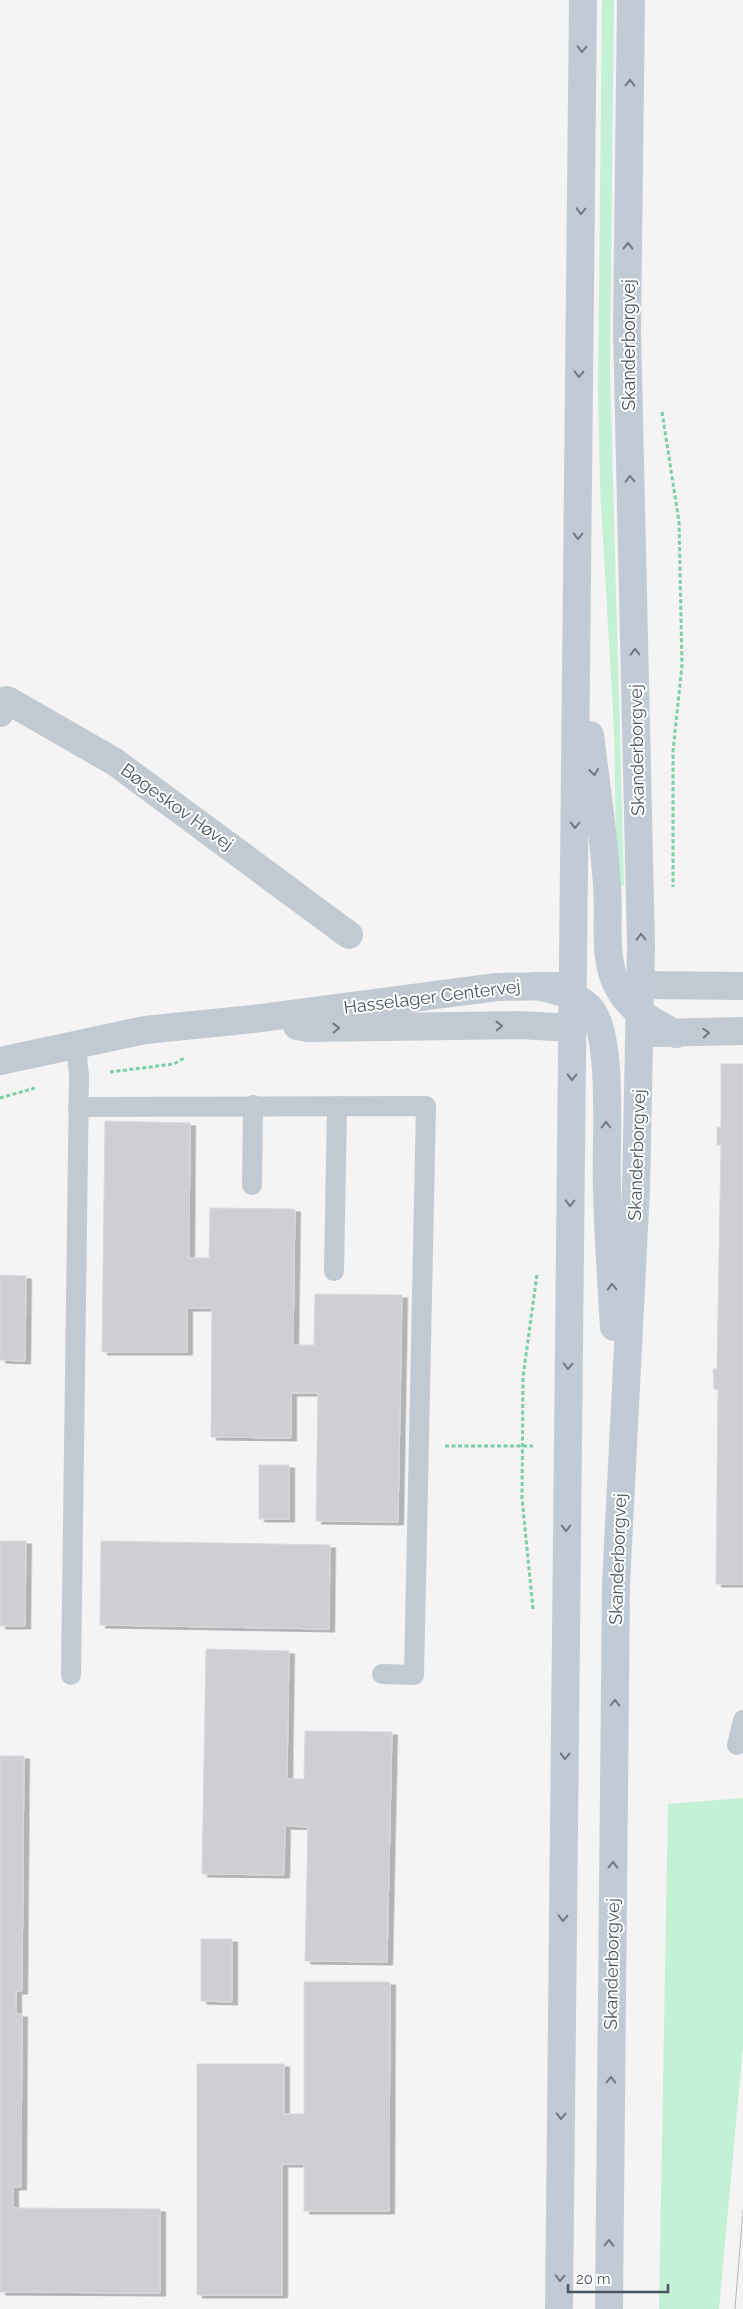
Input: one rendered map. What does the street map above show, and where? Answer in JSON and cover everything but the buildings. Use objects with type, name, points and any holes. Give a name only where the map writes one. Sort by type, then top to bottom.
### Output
[{"type":"main road","points":[[559,2309],[583,0]]},
{"type":"main road","name":"Skanderborgvej","points":[[609,2309],[616,1584],[636,1189],[640,1023],[629,986],[640,848],[627,330],[631,0]]},
{"type":"main road","points":[[577,619],[608,886],[609,946],[629,986]]},
{"type":"main road","name":"Hasselager Centervej","points":[[573,991],[629,986]]},
{"type":"main road","points":[[573,991],[592,1011],[601,1030],[606,1077],[606,1189],[621,1476]]},
{"type":"main road","name":"Hasselager Centervej","points":[[572,1028],[601,1030],[640,1023]]},
{"type":"street","name":"Bøgeskov Høvej","points":[[0,713],[7,700],[115,762],[350,935]]},
{"type":"street","name":"Hasselager Centervej","points":[[0,1061],[76,1043],[145,1030],[253,1019],[497,986],[536,986],[573,991]]},
{"type":"street","points":[[629,986],[743,986]]},
{"type":"street","name":"Hasselager Centervej","points":[[253,1019],[308,1028],[519,1025],[572,1028]]},
{"type":"street","points":[[640,1023],[676,1034],[743,1031]]},
{"type":"lane","points":[[72,1675],[78,1107],[76,1043]]},
{"type":"lane","points":[[252,1185],[253,1105]]},
{"type":"lane","points":[[334,1271],[337,1106]]},
{"type":"lane","points":[[78,1107],[426,1106],[414,1675],[382,1674]]},
{"type":"lane","points":[[737,1745],[743,1720]]},
{"type":"path","points":[[673,888],[673,752],[682,665],[679,522]]},
{"type":"path","points":[[419,1446],[533,1446]]},
{"type":"green space","points":[[602,0],[614,0],[610,368],[624,886],[617,886],[614,729],[600,487],[598,387]]},
{"type":"green space","points":[[743,1798],[743,2046],[719,2309],[659,2309],[668,1804]]},
{"type":"tram line","points":[[735,2309],[743,2210]]}]
